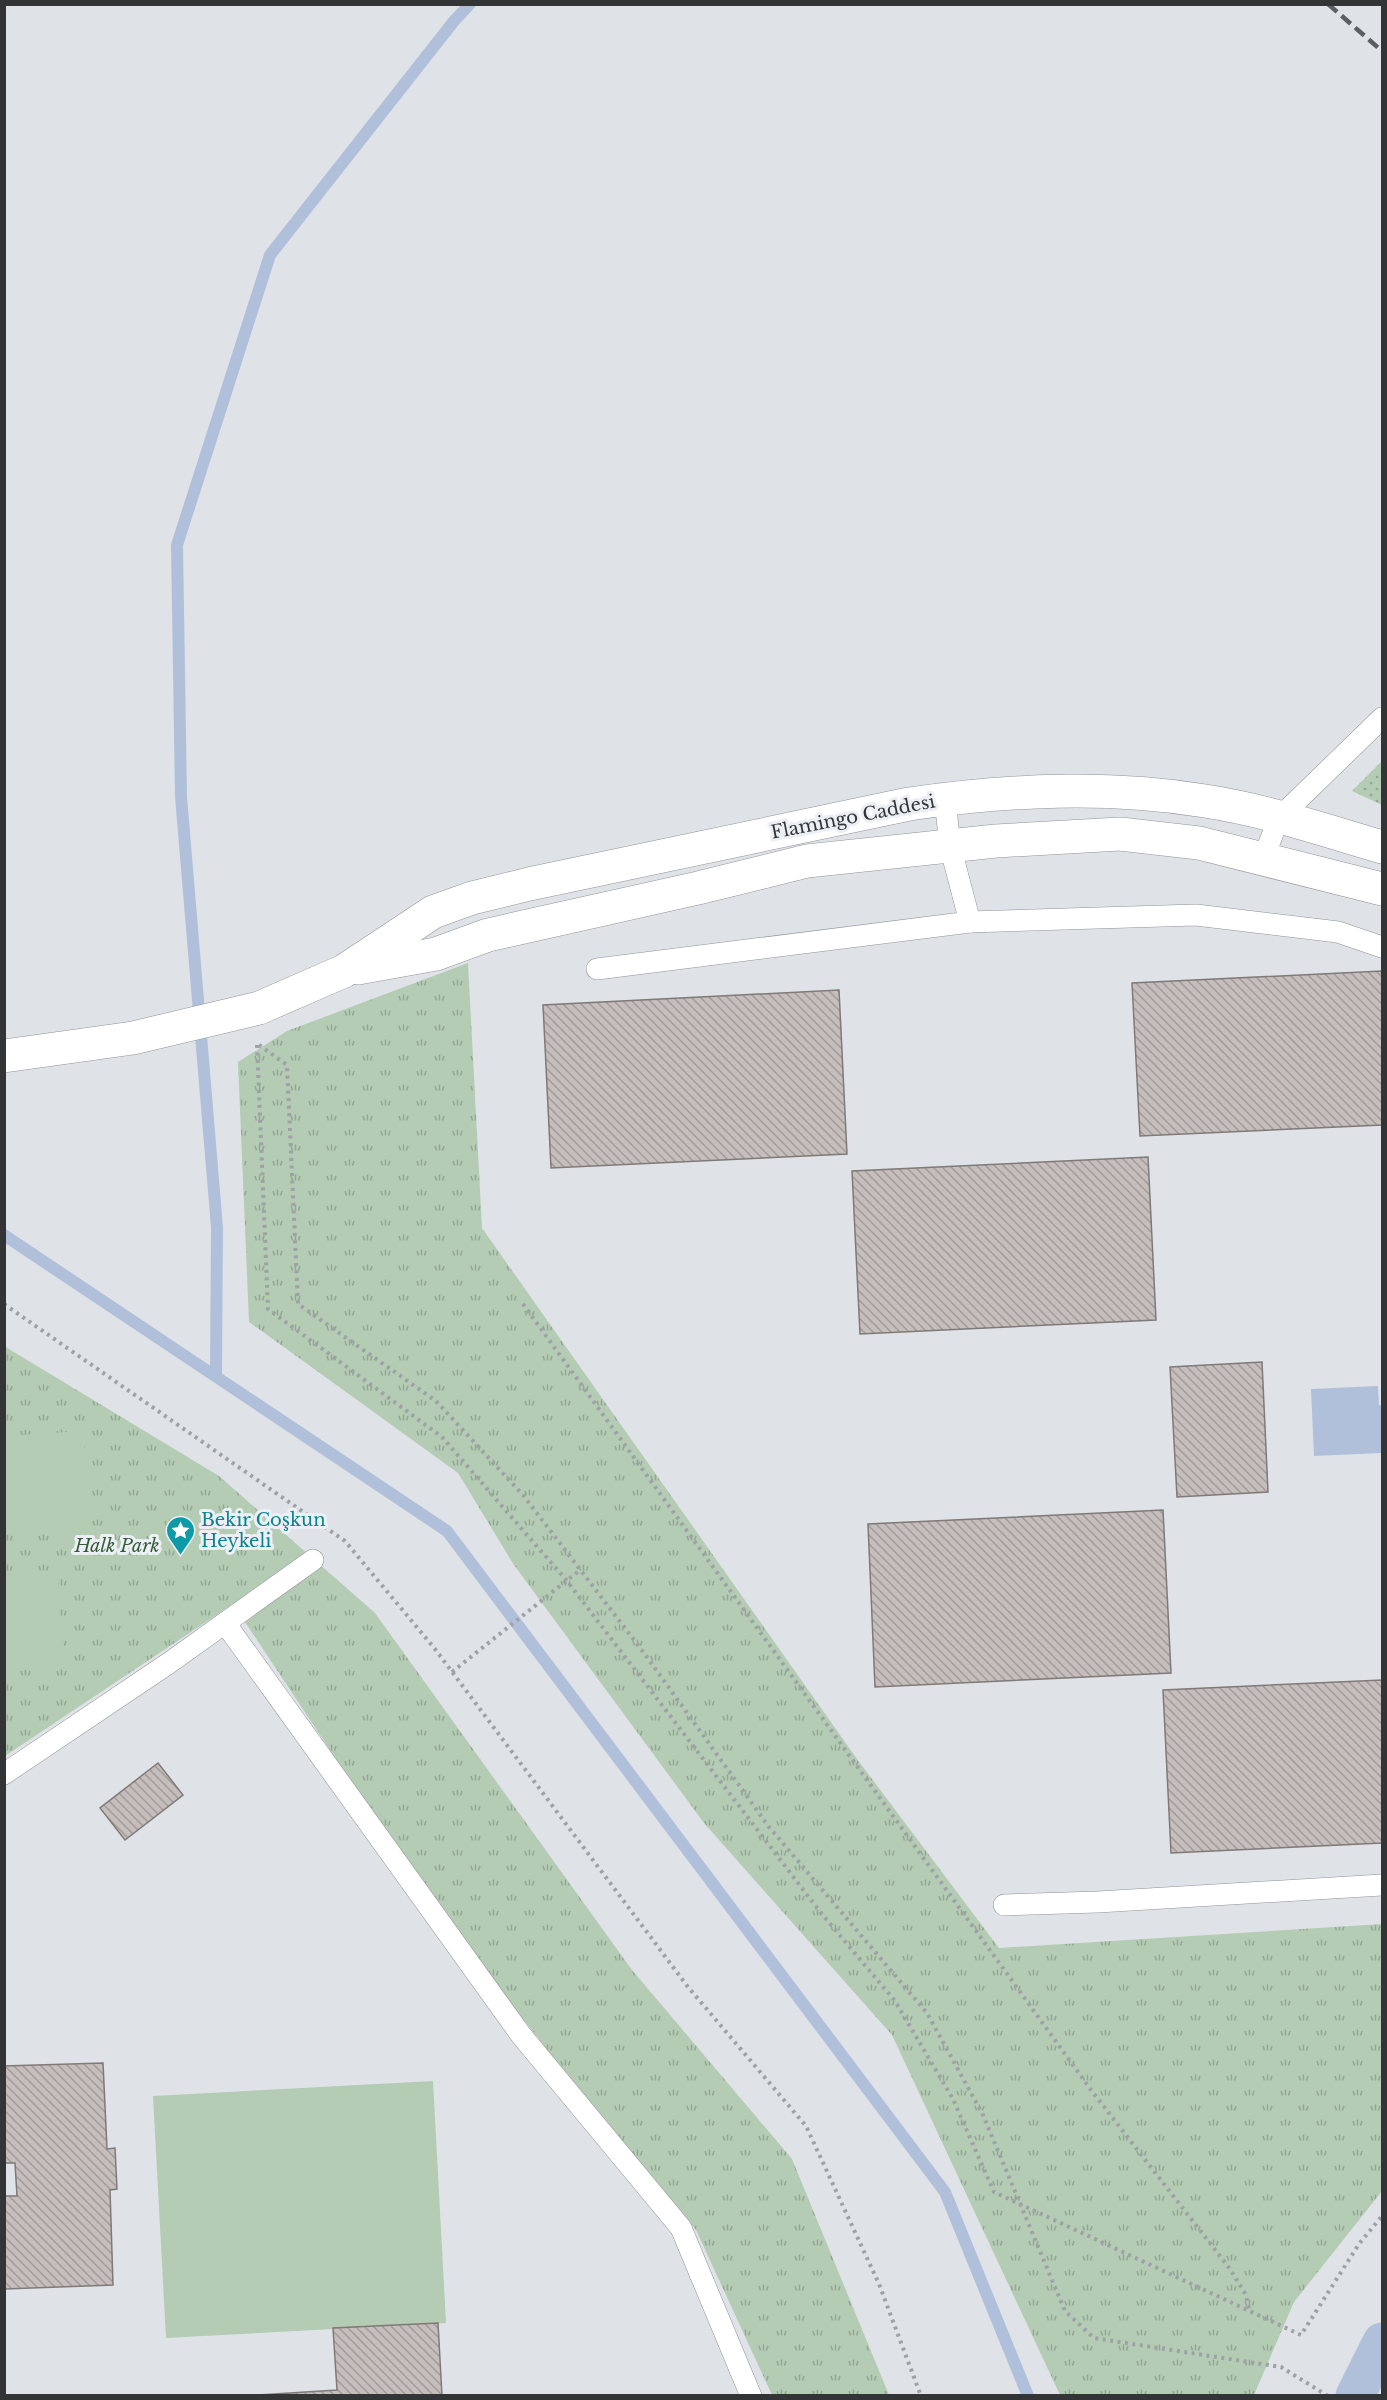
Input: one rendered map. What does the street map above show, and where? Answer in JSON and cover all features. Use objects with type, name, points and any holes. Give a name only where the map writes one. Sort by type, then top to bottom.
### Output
[{"type":"street","name":"Flamingo Caddesi","points":[[4,1056],[133,1038],[259,1008],[344,970],[433,912],[472,898],[909,804],[967,795],[1039,791],[1098,791],[1205,801],[1279,818],[1383,847]]},
{"type":"street","name":"Flamingo Caddesi","points":[[344,970],[436,954],[488,935],[807,861],[950,846],[1120,834],[1199,843],[1383,889]]},
{"type":"lane","points":[[1263,859],[1279,818],[1383,718]]},
{"type":"lane","points":[[945,799],[950,846],[970,922]]},
{"type":"lane","points":[[597,969],[970,922],[1196,915],[1338,932],[1383,947]]},
{"type":"lane","points":[[4,1774],[313,1560]]},
{"type":"lane","points":[[225,1623],[521,2035],[681,2228],[751,2396]]},
{"type":"lane","points":[[1004,1905],[1383,1885]]},
{"type":"path","points":[[1328,2396],[1281,2367],[1094,2338],[1065,2310],[1020,2204],[983,2115],[927,2013],[769,1827],[644,1653],[523,1495],[436,1401],[298,1304],[287,1065],[257,1044],[268,1309],[442,1437],[567,1581],[821,1913],[895,2001],[953,2099],[994,2192],[1020,2204],[1249,2310],[1300,2335],[1359,2244],[1383,2216]]},
{"type":"path","points":[[4,1304],[345,1541],[435,1649],[688,1987],[806,2126],[879,2284],[921,2396]]},
{"type":"path","points":[[523,1304],[1090,2090],[1230,2269],[1246,2295],[1249,2310]]},
{"type":"path","points":[[452,1672],[580,1570]]},
{"type":"green space","points":[[1382,761],[1382,805],[1352,791]]},
{"type":"green space","points":[[468,963],[482,1228],[857,1759],[999,1948],[1382,1924],[1382,2191],[1294,2302],[1254,2395],[1060,2395],[892,2035],[704,1823],[514,1565],[458,1473],[249,1322],[238,1062],[287,1031]]},
{"type":"green space","name":"Halk Park","points":[[4,1346],[219,1476],[375,1613],[632,1970],[792,2159],[889,2395],[772,2395],[696,2230],[561,2067],[433,1905],[233,1604],[5,1756]]},
{"type":"green space","points":[[83,1431],[90,1528],[5,1535],[5,1436]]},
{"type":"green space","points":[[58,1575],[64,1666],[5,1670],[5,1579]]},
{"type":"green space","points":[[433,2081],[446,2323],[166,2338],[153,2096]]},
{"type":"water","points":[[1378,1386],[1379,1405],[1382,1405],[1381,1453],[1314,1456],[1311,1389]]},
{"type":"building","points":[[1382,971],[1382,1125],[1140,1136],[1132,983]]},
{"type":"building","points":[[839,990],[847,1154],[551,1168],[543,1005]]},
{"type":"building","points":[[1148,1157],[1156,1320],[860,1334],[852,1171]]},
{"type":"building","points":[[1262,1362],[1268,1492],[1177,1497],[1170,1367]]},
{"type":"building","points":[[1163,1510],[1171,1673],[875,1687],[868,1524]]},
{"type":"building","points":[[1382,1680],[1382,1843],[1171,1853],[1163,1690]]},
{"type":"building","points":[[158,1763],[183,1795],[125,1840],[100,1808]]},
{"type":"building","points":[[103,2063],[107,2149],[115,2148],[117,2189],[110,2190],[113,2285],[5,2289],[4,2196],[17,2196],[15,2163],[4,2163],[4,2066]]},
{"type":"building","points":[[438,2323],[442,2396],[242,2396],[337,2390],[333,2328]]},
{"type":"waterway","points":[[216,1375],[217,1227],[181,797],[177,545],[270,255],[454,21],[470,4]]},
{"type":"waterway","points":[[4,1235],[447,1531],[945,2192],[1028,2396]]},
{"type":"waterway","points":[[1355,2396],[1382,2342]]},
{"type":"railway","points":[[1328,4],[1382,51]]},
{"type":"place","name":"Bekir Coşkun Heykeli","points":[[180,1556]]}]
